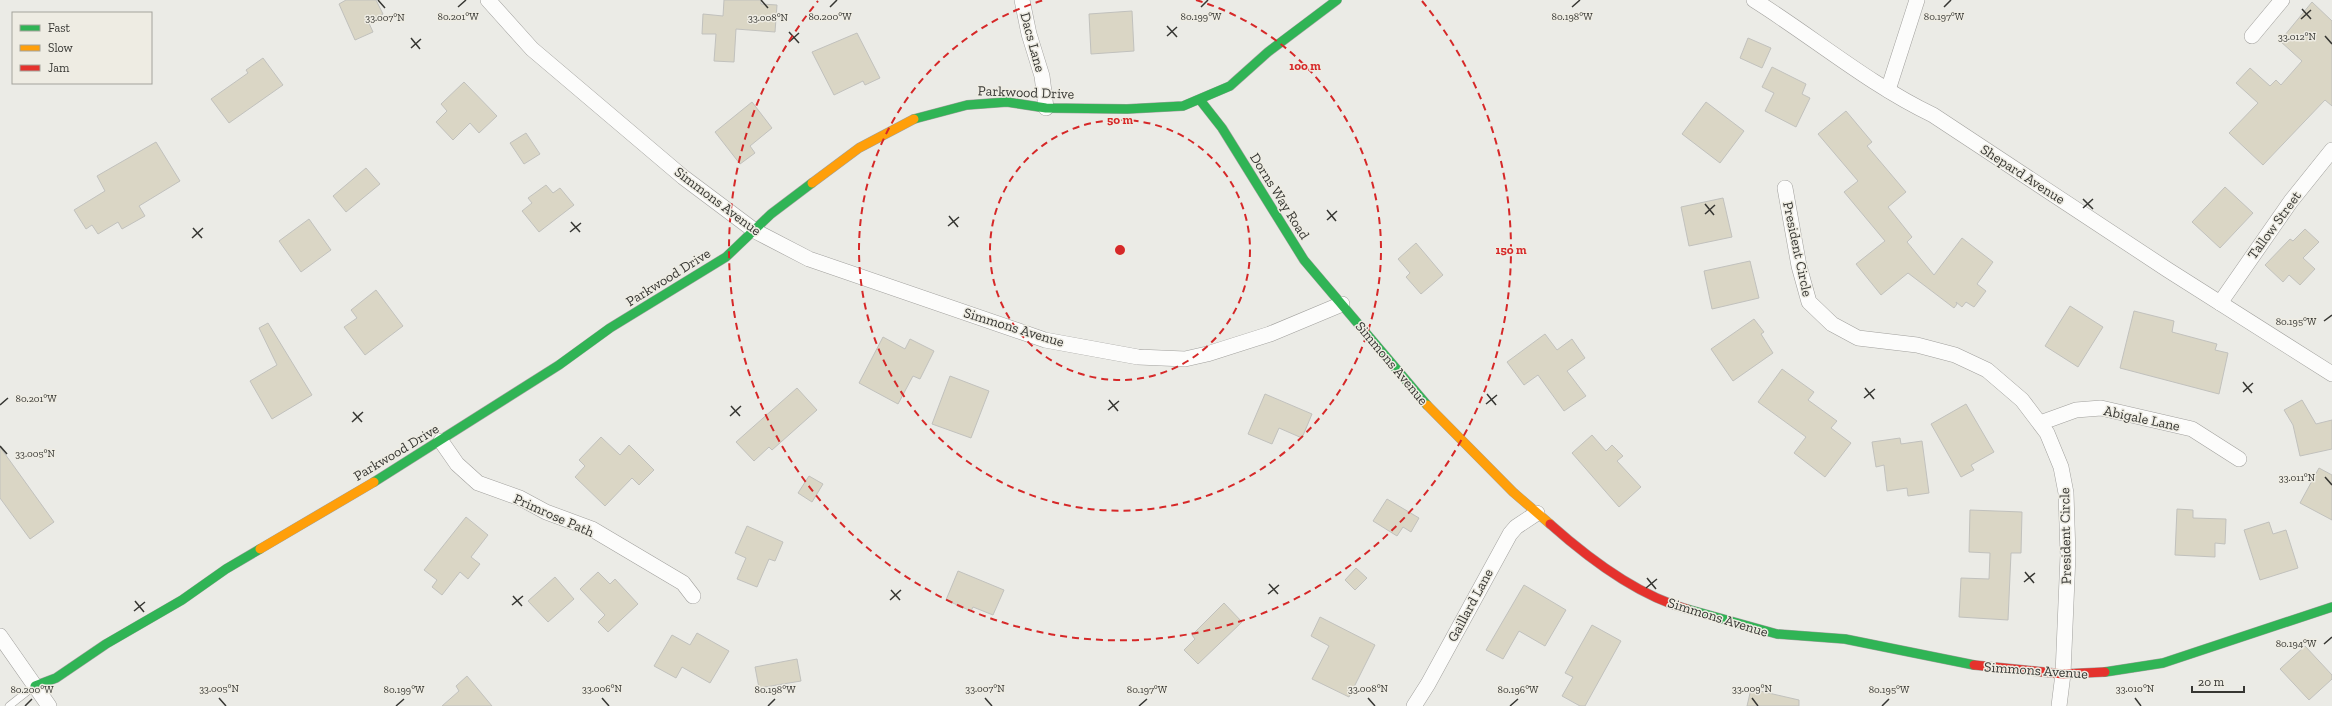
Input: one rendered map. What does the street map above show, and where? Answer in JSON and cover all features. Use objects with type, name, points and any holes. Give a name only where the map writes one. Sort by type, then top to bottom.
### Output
[{"type":"street","name":"Dacs Lane","points":[[1022,0],[1029,34],[1042,76],[1046,108]]},
{"type":"street","name":"Parkwood Drive","points":[[35,686],[56,678],[106,644],[182,600],[226,569],[441,441],[559,365],[610,328],[726,257],[755,231],[771,214],[859,148],[911,120],[968,104],[1007,102],[1046,108],[1156,108],[1183,106],[1230,86],[1268,52],[1337,0]]},
{"type":"street","name":"Shepard Avenue","points":[[1754,0],[1888,90],[1933,115],[2220,303],[2332,374]]},
{"type":"street","points":[[1888,90],[1917,0]]},
{"type":"street","points":[[2252,36],[2282,0]]},
{"type":"street","name":"Simmons Avenue","points":[[491,1],[532,49],[683,177],[755,231],[809,259],[1045,340],[1138,357],[1185,359],[1207,354],[1270,334],[1342,304],[1424,402],[1537,513],[1561,534],[1615,575],[1676,606],[1709,617],[1777,634],[1845,639],[1983,667],[2063,674],[2091,674],[2163,663],[2332,607]]},
{"type":"street","name":"Dorns Way Road","points":[[1200,100],[1222,128],[1304,260],[1342,304]]},
{"type":"street","name":"Tallow Street","points":[[2220,303],[2291,201],[2332,150]]},
{"type":"street","name":"President Circle","points":[[1785,188],[1799,266],[1809,302],[1832,324],[1858,338],[1917,345],[1955,355],[1987,370],[2022,400],[2047,433],[2061,467],[2066,493],[2068,556],[2063,674],[2059,706]]},
{"type":"street","name":"Abigale Lane","points":[[2040,423],[2076,410],[2101,408],[2192,429],[2239,458]]},
{"type":"street","name":"Primrose Path","points":[[441,441],[457,464],[478,483],[520,498],[546,512],[592,529],[616,545],[678,580],[693,596]]},
{"type":"street","name":"Gaillard Lane","points":[[1414,706],[1428,684],[1510,534],[1516,526],[1537,513]]},
{"type":"street","points":[[0,636],[48,706]]},
{"type":"lane","points":[[9,706],[35,686]]},
{"type":"building","points":[[346,0],[376,0],[383,14],[368,21],[373,32],[355,40],[339,4]]},
{"type":"building","points":[[724,0],[761,0],[761,4],[777,5],[775,32],[736,29],[734,62],[714,61],[716,34],[702,34],[703,14],[723,16]]},
{"type":"building","points":[[2312,2],[2332,21],[2332,106],[2325,100],[2263,165],[2229,133],[2258,103],[2236,83],[2250,68],[2270,86],[2276,80],[2281,85],[2302,61],[2280,41]]},
{"type":"building","points":[[1132,11],[1134,51],[1091,54],[1089,14]]},
{"type":"building","points":[[857,33],[880,78],[865,85],[863,81],[834,95],[812,52]]},
{"type":"building","points":[[1748,38],[1771,48],[1762,68],[1740,58]]},
{"type":"building","points":[[263,58],[283,85],[229,123],[211,99],[248,73],[246,70]]},
{"type":"building","points":[[1772,67],[1806,84],[1802,94],[1810,98],[1796,127],[1765,111],[1774,93],[1762,87]]},
{"type":"building","points":[[464,82],[497,116],[479,133],[470,123],[453,140],[436,122],[447,111],[441,104]]},
{"type":"building","points":[[752,102],[772,128],[750,146],[755,153],[740,164],[715,132]]},
{"type":"building","points":[[1706,102],[1744,131],[1720,163],[1682,134]]},
{"type":"building","points":[[1846,111],[1872,142],[1867,146],[1906,192],[1888,207],[1912,237],[1907,242],[1934,275],[1962,238],[1993,262],[1977,284],[1986,291],[1974,307],[1966,302],[1962,307],[1956,302],[1957,304],[1954,308],[1908,273],[1881,295],[1856,264],[1885,241],[1844,192],[1858,181],[1818,134]]},
{"type":"building","points":[[526,133],[540,154],[524,164],[510,143]]},
{"type":"building","points":[[156,142],[180,181],[139,206],[145,216],[122,229],[118,222],[98,234],[92,225],[86,229],[74,210],[105,191],[97,176]]},
{"type":"building","points":[[366,168],[380,184],[346,212],[333,196]]},
{"type":"building","points":[[546,185],[553,193],[560,188],[574,205],[539,232],[522,211],[532,203],[528,198]]},
{"type":"building","points":[[2225,187],[2253,213],[2220,248],[2192,222]]},
{"type":"building","points":[[1723,198],[1732,237],[1689,246],[1681,207]]},
{"type":"building","points":[[309,219],[331,250],[301,272],[279,241]]},
{"type":"building","points":[[2305,229],[2319,242],[2303,258],[2315,269],[2300,285],[2289,275],[2283,282],[2265,265],[2290,239],[2293,241]]},
{"type":"building","points":[[1416,243],[1443,275],[1421,294],[1406,277],[1410,273],[1398,259]]},
{"type":"building","points":[[1750,261],[1759,298],[1712,309],[1704,271]]},
{"type":"building","points":[[376,290],[403,326],[365,355],[344,327],[357,318],[351,310]]},
{"type":"building","points":[[2070,306],[2103,327],[2078,367],[2045,346]]},
{"type":"building","points":[[2134,311],[2174,321],[2172,332],[2217,344],[2215,350],[2228,353],[2219,394],[2120,368]]},
{"type":"building","points":[[1754,319],[1764,332],[1761,334],[1773,353],[1733,381],[1711,349]]},
{"type":"building","points":[[268,323],[312,395],[272,419],[250,381],[277,365],[259,328]]},
{"type":"building","points":[[1545,334],[1557,350],[1572,339],[1585,358],[1567,371],[1586,396],[1564,411],[1538,375],[1524,385],[1507,362]]},
{"type":"building","points":[[883,337],[905,349],[910,339],[934,351],[920,379],[913,376],[898,404],[859,383]]},
{"type":"building","points":[[1782,369],[1814,392],[1808,400],[1837,421],[1831,428],[1851,443],[1825,477],[1794,453],[1806,437],[1758,402]]},
{"type":"building","points":[[950,376],[989,391],[971,438],[932,424]]},
{"type":"building","points":[[797,388],[817,410],[772,450],[769,447],[754,461],[736,442]]},
{"type":"building","points":[[1265,394],[1312,414],[1302,438],[1279,428],[1272,444],[1248,434]]},
{"type":"building","points":[[2302,400],[2316,424],[2332,420],[2332,449],[2300,456],[2293,425],[2284,410]]},
{"type":"building","points":[[1966,404],[1994,452],[1971,465],[1974,470],[1961,477],[1931,424]]},
{"type":"building","points":[[1592,435],[1606,451],[1612,445],[1623,456],[1617,461],[1641,487],[1619,507],[1572,453]]},
{"type":"building","points":[[601,437],[620,455],[629,445],[654,470],[639,485],[632,478],[605,506],[575,477],[585,466],[579,460]]},
{"type":"building","points":[[1900,438],[1901,444],[1922,441],[1929,493],[1908,496],[1907,488],[1887,491],[1884,465],[1876,467],[1872,442]]},
{"type":"building","points":[[0,447],[54,522],[30,539],[0,498]]},
{"type":"building","points":[[2319,468],[2332,475],[2332,520],[2300,503]]},
{"type":"building","points":[[809,476],[823,484],[812,502],[798,493]]},
{"type":"building","points":[[1387,499],[1419,518],[1411,532],[1403,527],[1397,536],[1373,521]]},
{"type":"building","points":[[2177,509],[2193,510],[2193,518],[2226,519],[2225,544],[2215,543],[2215,557],[2175,555]]},
{"type":"building","points":[[1970,510],[2022,512],[2021,553],[2011,553],[2008,620],[1959,617],[1961,578],[1989,579],[1990,553],[1969,552]]},
{"type":"building","points":[[466,517],[488,535],[471,557],[480,564],[468,579],[460,572],[442,595],[432,587],[437,580],[424,570]]},
{"type":"building","points":[[2269,522],[2273,534],[2286,530],[2298,568],[2260,580],[2244,530]]},
{"type":"building","points":[[747,526],[783,542],[775,561],[769,559],[757,587],[737,579],[746,558],[735,553]]},
{"type":"building","points":[[1356,568],[1367,578],[1355,590],[1345,580]]},
{"type":"building","points":[[958,571],[1004,590],[993,615],[973,607],[971,611],[946,600]]},
{"type":"building","points":[[598,572],[610,584],[615,579],[638,604],[608,632],[598,622],[605,615],[580,589]]},
{"type":"building","points":[[555,577],[574,599],[548,622],[528,601]]},
{"type":"building","points":[[1524,585],[1566,610],[1545,646],[1519,631],[1503,659],[1486,650]]},
{"type":"building","points":[[1224,603],[1242,622],[1198,664],[1184,650],[1195,639],[1192,635]]},
{"type":"building","points":[[1320,617],[1375,645],[1349,697],[1312,679],[1329,646],[1311,636]]},
{"type":"building","points":[[1592,625],[1621,641],[1585,706],[1580,706],[1562,696],[1573,677],[1565,673]]},
{"type":"building","points":[[697,633],[729,651],[710,683],[682,667],[676,678],[654,666],[672,635],[690,645]]},
{"type":"building","points":[[2305,646],[2332,675],[2332,679],[2309,700],[2280,669]]},
{"type":"building","points":[[797,659],[801,681],[759,688],[755,667]]},
{"type":"building","points":[[467,676],[492,706],[442,706],[459,691],[456,686]]},
{"type":"building","points":[[1751,689],[1799,700],[1799,706],[1747,706]]},
{"type":"traffic: fast","points":[[914,119],[967,105],[1007,102],[1046,108],[1127,109],[1183,106],[1230,86],[1268,52],[1337,0]]},
{"type":"traffic: fast","points":[[1200,100],[1222,128],[1304,260],[1427,405]]},
{"type":"traffic: fast","points":[[374,482],[559,365],[610,328],[726,257],[771,214],[812,183]]},
{"type":"traffic: fast","points":[[35,686],[56,678],[106,644],[182,600],[226,569],[260,549]]},
{"type":"traffic: fast","points":[[2105,672],[2163,663],[2332,607]]},
{"type":"traffic: fast","points":[[1687,609],[1777,634],[1845,639],[1974,665]]},
{"type":"traffic: slow","points":[[812,183],[859,148],[914,119]]},
{"type":"traffic: slow","points":[[1427,405],[1513,492],[1550,524]]},
{"type":"traffic: slow","points":[[260,549],[374,482]]},
{"type":"traffic: jam","points":[[1550,524],[1580,549],[1614,574],[1651,595],[1687,609]]},
{"type":"traffic: jam","points":[[1974,665],[2063,674],[2105,672]]}]
